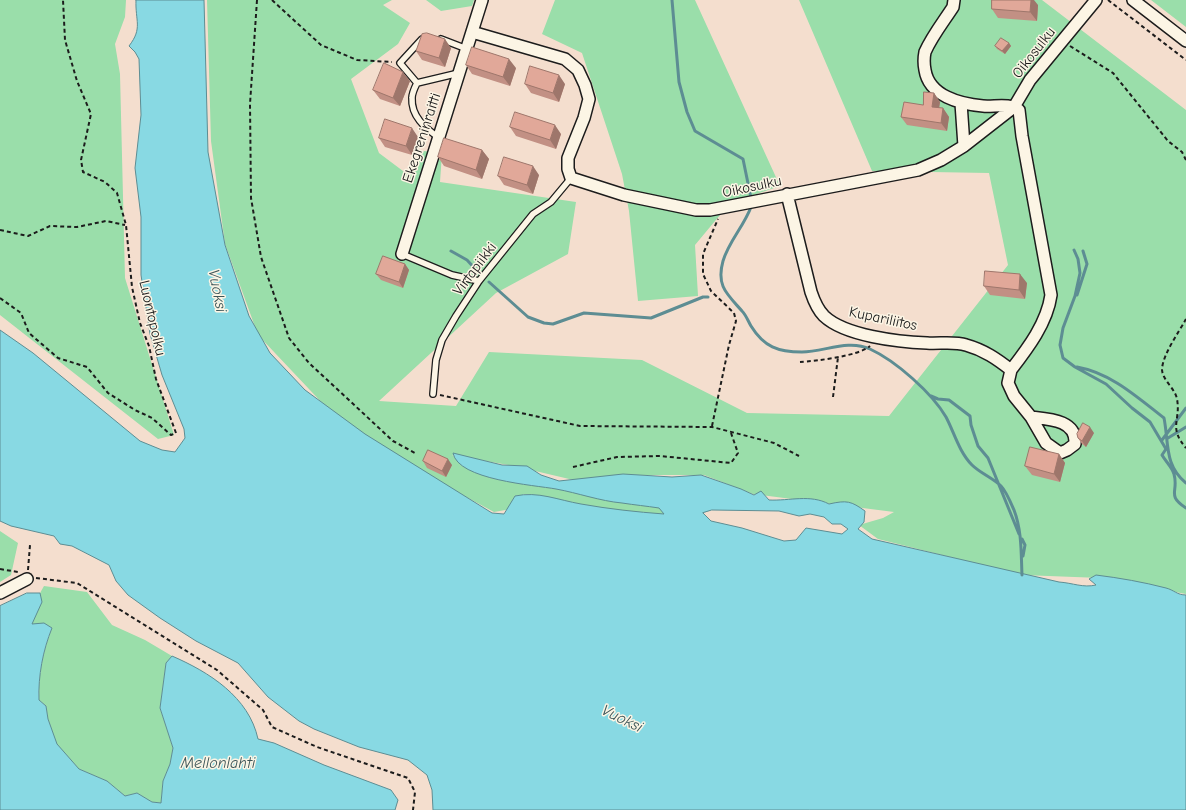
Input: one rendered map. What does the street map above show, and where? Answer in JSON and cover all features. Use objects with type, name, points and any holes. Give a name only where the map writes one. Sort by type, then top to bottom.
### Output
[{"type":"street","name":"Ekegreninraitti","points":[[402,254],[482,0]]},
{"type":"street","points":[[954,0],[953,7],[925,53],[924,67],[926,80],[939,93],[961,103],[984,106],[1014,107],[1019,110],[1021,119],[1022,136],[1052,295],[1049,309],[1024,352],[1011,370],[1008,383],[1014,396],[1030,417]]},
{"type":"street","name":"Oikosulku","points":[[572,178],[624,195],[696,210],[723,209],[787,194],[851,184],[918,170],[941,160],[964,146],[1014,107],[1030,80],[1096,0]]},
{"type":"street","points":[[1133,0],[1186,41]]},
{"type":"street","points":[[472,32],[565,59],[578,70],[585,85],[589,99],[584,118],[568,158],[568,168],[572,178]]},
{"type":"street","points":[[961,103],[964,146]]},
{"type":"street","name":"Kupariliitos","points":[[787,194],[811,292],[819,310],[824,316],[843,327],[888,339],[915,343],[966,344],[989,353],[1011,370]]},
{"type":"street","points":[[0,593],[26,579]]},
{"type":"lane","points":[[417,83],[400,62],[422,38],[431,36],[467,49]]},
{"type":"lane","points":[[417,83],[459,73]]},
{"type":"lane","points":[[417,83],[412,98],[414,110],[422,125],[438,137]]},
{"type":"lane","name":"Virtapiikki","points":[[433,394],[436,360],[442,340],[456,316],[479,281],[533,214],[551,202],[572,178]]},
{"type":"lane","points":[[402,254],[452,275],[479,281]]},
{"type":"path","name":"Luontopolku","points":[[0,298],[21,313],[29,333],[58,358],[87,367],[108,393],[135,410],[152,418],[171,435],[176,433],[156,379],[149,346],[140,323],[132,287],[126,225],[117,193],[104,182],[83,172],[81,160],[91,114],[77,81],[65,40],[63,0]]},
{"type":"path","points":[[257,0],[250,104],[251,198],[261,257],[289,338],[310,363],[393,441],[415,453]]},
{"type":"path","points":[[272,0],[321,46],[357,60],[400,62]]},
{"type":"path","points":[[1108,0],[1186,60]]},
{"type":"path","points":[[1062,41],[1113,73],[1164,136],[1182,152],[1186,160]]},
{"type":"path","points":[[712,427],[729,345],[736,321],[734,313],[711,291],[703,274],[703,254],[723,209]]},
{"type":"path","points":[[0,230],[28,236],[50,226],[77,227],[106,221],[126,225]]},
{"type":"path","points":[[1186,319],[1166,356],[1162,369],[1167,382],[1174,391],[1177,399],[1176,433],[1186,448]]},
{"type":"path","points":[[800,362],[838,358],[866,350],[869,347]]},
{"type":"path","points":[[833,397],[838,358]]},
{"type":"path","points":[[433,394],[580,426],[712,427],[774,443],[798,456]]},
{"type":"path","points":[[573,467],[617,457],[660,456],[731,463],[738,453],[731,432]]},
{"type":"path","points":[[26,579],[30,545]]},
{"type":"path","points":[[0,569],[17,571],[26,579],[39,578],[77,584],[90,591],[217,670],[263,710],[272,727],[316,747],[408,778],[416,792],[413,810]]},
{"type":"green space","points":[[0,0],[126,0],[125,17],[115,44],[120,74],[125,278],[174,435],[158,439],[0,315]]},
{"type":"green space","points":[[207,0],[392,0],[383,5],[410,23],[398,44],[351,79],[379,153],[407,174],[424,151],[442,153],[440,182],[576,202],[568,254],[496,293],[379,401],[456,406],[489,352],[642,360],[747,413],[889,416],[1008,265],[989,173],[872,171],[799,0],[1042,0],[1186,110],[1186,594],[1101,578],[1022,575],[878,539],[859,525],[883,518],[894,512],[753,494],[704,475],[616,475],[603,479],[582,482],[514,466],[452,455],[466,464],[672,507],[675,515],[636,515],[524,494],[511,509],[494,512],[431,478],[365,437],[325,406],[258,335],[225,244],[211,141]]},
{"type":"green space","points":[[426,0],[474,0],[472,6],[441,11]]},
{"type":"green space","points":[[555,0],[695,0],[780,186],[730,203],[695,245],[698,296],[638,301],[629,211],[622,174],[582,53],[542,34]]},
{"type":"green space","points":[[1151,0],[1186,0],[1186,27]]},
{"type":"green space","points":[[0,531],[18,543],[11,575],[0,582]]},
{"type":"green space","points":[[44,586],[87,592],[112,625],[145,640],[172,656],[166,663],[160,708],[173,748],[170,764],[163,781],[161,803],[152,802],[137,793],[125,796],[107,781],[79,769],[56,744],[48,719],[46,706],[39,700],[39,682],[42,664],[52,628],[31,624],[41,602],[40,593]]},
{"type":"water","name":"Vuoksi","points":[[136,0],[204,0],[208,152],[225,245],[249,316],[270,353],[305,390],[365,434],[492,513],[504,514],[515,496],[540,495],[581,504],[664,514],[659,508],[606,501],[556,489],[498,480],[468,469],[458,462],[453,453],[502,465],[527,466],[541,475],[559,481],[623,474],[672,477],[701,475],[754,495],[761,491],[769,500],[815,499],[829,504],[848,502],[865,511],[864,522],[858,529],[872,539],[1059,582],[1091,586],[1096,585],[1089,579],[1096,575],[1149,584],[1186,595],[1186,810],[433,810],[432,790],[427,775],[408,760],[359,747],[314,729],[299,721],[268,697],[238,663],[196,641],[128,595],[116,581],[109,565],[72,546],[60,544],[54,536],[11,526],[0,521],[0,330],[33,353],[140,441],[162,450],[175,452],[185,438],[184,429],[162,375],[150,334],[141,275],[141,217],[135,168],[141,115],[139,59],[129,46],[136,34],[137,29]],"holes":[[[712,510],[779,511],[799,516],[810,514],[824,517],[832,524],[841,524],[848,529],[842,534],[806,528],[796,540],[784,541],[742,528],[711,521],[703,513]]]},
{"type":"water","name":"Mellonlahti","points":[[27,593],[40,593],[42,602],[32,624],[44,623],[52,628],[42,663],[39,682],[39,700],[46,706],[48,719],[57,744],[79,769],[107,781],[125,796],[137,793],[152,802],[161,803],[163,781],[170,764],[173,748],[160,708],[166,663],[172,656],[186,662],[213,678],[237,698],[253,724],[258,739],[274,743],[324,765],[391,790],[398,800],[395,810],[0,810],[0,606]]},
{"type":"building","points":[[992,0],[1031,0],[1030,12],[992,9]]},
{"type":"building","points":[[427,33],[445,39],[439,58],[416,51],[422,34]]},
{"type":"building","points":[[1001,38],[1009,43],[1002,51],[995,46]]},
{"type":"building","points":[[472,47],[509,59],[503,77],[466,65]]},
{"type":"building","points":[[384,63],[403,72],[393,98],[373,90]]},
{"type":"building","points":[[530,66],[559,75],[553,93],[525,84]]},
{"type":"building","points":[[924,92],[934,93],[932,107],[943,108],[941,123],[901,117],[904,102],[923,105]]},
{"type":"building","points":[[515,112],[555,125],[550,140],[510,127]]},
{"type":"building","points":[[385,119],[412,128],[406,146],[379,138]]},
{"type":"building","points":[[444,138],[482,150],[476,170],[438,157]]},
{"type":"building","points":[[504,157],[533,166],[527,185],[498,176]]},
{"type":"building","points":[[383,256],[405,264],[399,282],[376,274]]},
{"type":"building","points":[[985,271],[1020,274],[1019,290],[984,286]]},
{"type":"building","points":[[1083,423],[1090,427],[1082,441],[1078,438],[1077,434]]},
{"type":"building","points":[[1030,447],[1059,454],[1054,474],[1025,466]]},
{"type":"building","points":[[428,450],[448,459],[442,471],[423,461]]},
{"type":"waterway","points":[[672,0],[679,82],[687,112],[695,131],[743,159],[751,198]]},
{"type":"waterway","points":[[751,207],[745,221],[726,254],[721,270],[721,277],[724,289],[746,316],[756,333],[761,339],[772,347],[793,352],[853,345],[862,346],[891,361],[923,388],[946,417],[967,460],[975,468],[998,483],[1007,494],[1017,518],[1021,542],[1022,575]]},
{"type":"waterway","points":[[1074,250],[1078,259],[1080,273],[1075,296],[1063,328],[1060,345],[1063,358],[1075,367],[1106,384],[1150,422],[1166,449],[1162,455],[1174,474],[1174,493],[1176,500],[1186,508]]},
{"type":"waterway","points":[[451,251],[467,260],[479,273]]},
{"type":"waterway","points":[[1077,295],[1087,264],[1083,251]]},
{"type":"waterway","points":[[489,282],[528,317],[544,323],[553,324],[584,313],[651,318],[703,297],[708,297]]},
{"type":"waterway","points":[[1077,367],[1089,370],[1112,380],[1134,394],[1164,418],[1171,461],[1174,469],[1186,483]]},
{"type":"waterway","points":[[931,396],[938,399],[949,400],[970,416],[971,425],[978,446],[988,458],[1019,534]]},
{"type":"waterway","points":[[1162,440],[1186,408]]},
{"type":"waterway","points":[[1168,438],[1186,427]]},
{"type":"waterway","points":[[1022,539],[1025,545],[1023,556]]}]
